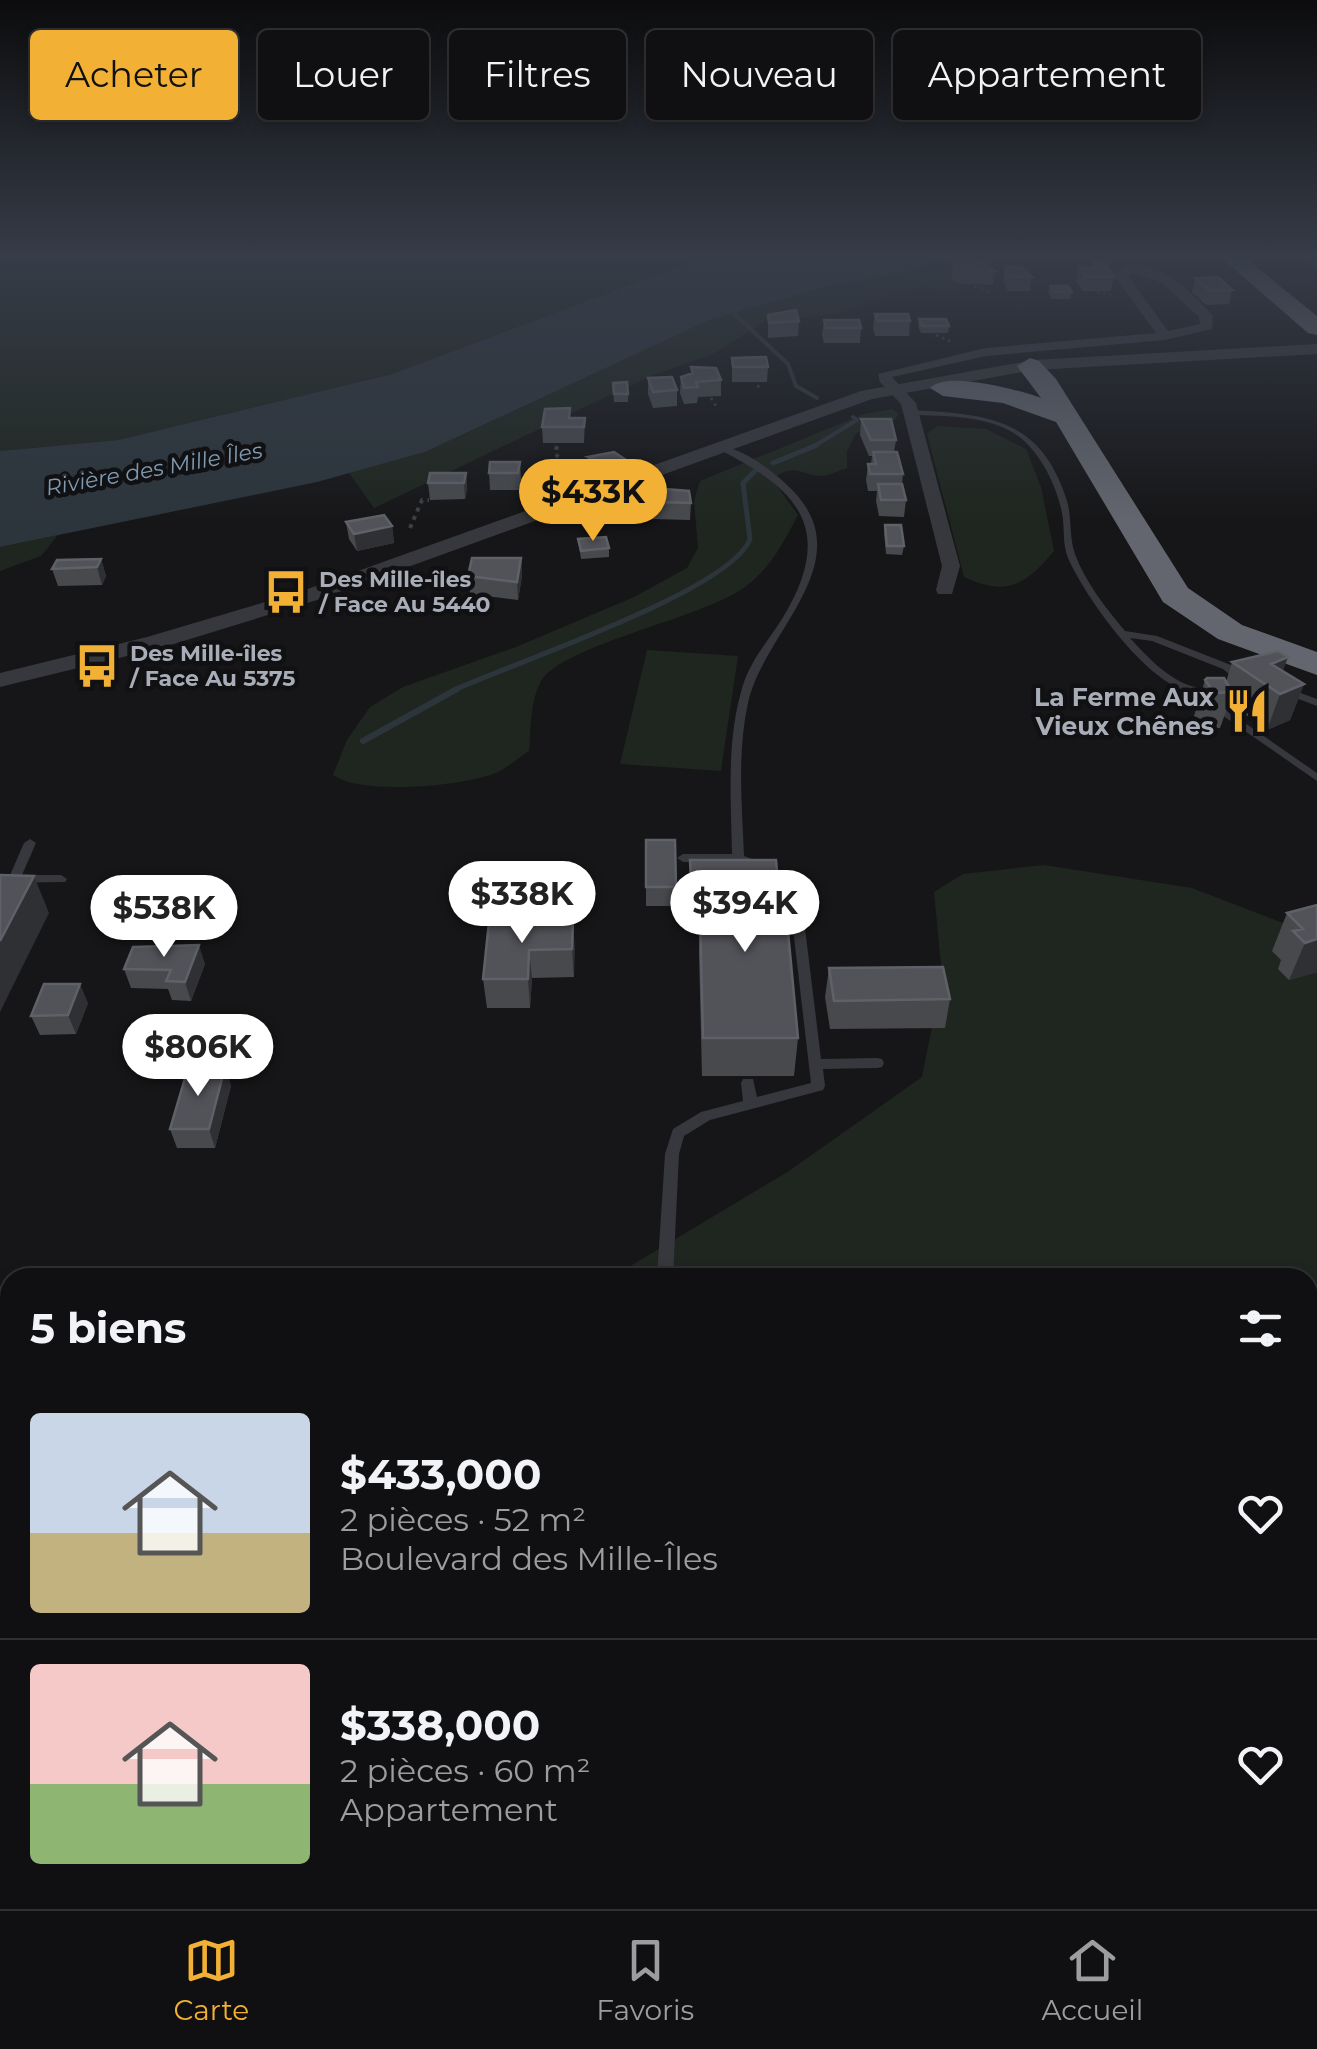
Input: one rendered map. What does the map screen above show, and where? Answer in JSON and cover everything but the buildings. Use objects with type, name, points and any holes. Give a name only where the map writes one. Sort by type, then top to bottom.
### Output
[{"type":"highway","points":[[1043,369],[1064,416],[1175,595],[1230,632],[1317,664]]},
{"type":"highway","points":[[1043,369],[1189,585],[1244,624],[1317,649]]},
{"type":"highway","points":[[943,388],[1013,396],[1064,416]]},
{"type":"street","points":[[945,590],[950,566],[904,399],[885,374],[964,355],[1069,345]]},
{"type":"street","points":[[0,682],[108,656],[218,622],[534,518],[750,438],[943,388],[1043,369],[1314,348]]},
{"type":"street","points":[[904,399],[1043,369]]},
{"type":"lane","points":[[904,399],[999,425],[1027,439],[1062,498],[1072,555],[1122,634],[1148,662],[1317,778]]},
{"type":"lane","points":[[722,448],[770,471],[791,488],[805,511],[810,544],[797,602],[757,664],[747,690],[738,764],[738,875]]},
{"type":"lane","points":[[1122,634],[1154,638],[1248,678]]},
{"type":"lane","points":[[1197,692],[1232,685],[1234,673]]},
{"type":"lane","points":[[1278,688],[1317,703]]},
{"type":"lane","points":[[7,879],[30,843]]},
{"type":"lane","points":[[666,1268],[674,1140],[696,1120],[818,1086],[798,920],[766,873],[738,858],[684,858]]},
{"type":"lane","points":[[7,879],[61,879]]},
{"type":"lane","points":[[816,1064],[877,1063]]},
{"type":"lane","points":[[748,1083],[751,1105]]},
{"type":"path","points":[[711,398],[716,406]]},
{"type":"path","points":[[556,446],[555,454],[562,460]]},
{"type":"path","points":[[410,528],[422,500],[430,500]]},
{"type":"shaded area","points":[[0,345],[469,345],[392,374],[118,440],[0,451]]},
{"type":"shaded area","points":[[655,345],[727,345],[713,354],[648,377],[374,508],[349,473],[425,452]]},
{"type":"shaded area","points":[[892,409],[899,414],[894,421],[856,433],[847,451],[847,468],[821,476],[792,470],[772,479],[798,515],[769,563],[745,587],[698,610],[573,657],[552,670],[540,683],[534,699],[529,751],[505,768],[480,778],[413,787],[366,785],[333,775],[347,740],[370,707],[403,687],[516,647],[634,597],[687,568],[698,548],[694,501],[700,481],[864,414]]},
{"type":"shaded area","points":[[937,426],[986,429],[1026,449],[1041,487],[1054,551],[1024,579],[1004,587],[964,577],[927,434]]},
{"type":"shaded area","points":[[58,535],[41,556],[0,571],[0,547]]},
{"type":"shaded area","points":[[647,650],[738,656],[721,771],[620,764]]},
{"type":"shaded area","points":[[1044,865],[1192,888],[1317,936],[1317,1268],[627,1268],[789,1171],[922,1077],[942,976],[934,892],[963,874]]},
{"type":"water","name":"Rivière des Mille Îles","points":[[469,345],[655,345],[425,452],[317,482],[0,547],[0,451],[118,440],[392,374]]},
{"type":"waterway","points":[[768,345],[788,364],[796,386],[817,398]]},
{"type":"waterway","points":[[814,446],[857,420],[853,417]]},
{"type":"waterway","points":[[773,463],[814,446]]},
{"type":"waterway","points":[[452,691],[616,624],[704,581],[734,559],[750,539],[743,483],[756,470]]},
{"type":"waterway","points":[[363,741],[457,689]]},
{"type":"place","name":"Des Mille-îles / Face Au 5440","points":[[286,592]]},
{"type":"place","name":"Des Mille-îles / Face Au 5375","points":[[97,666]]},
{"type":"place","name":"La Ferme Aux Vieux Chênes","points":[[1247,711]]}]
